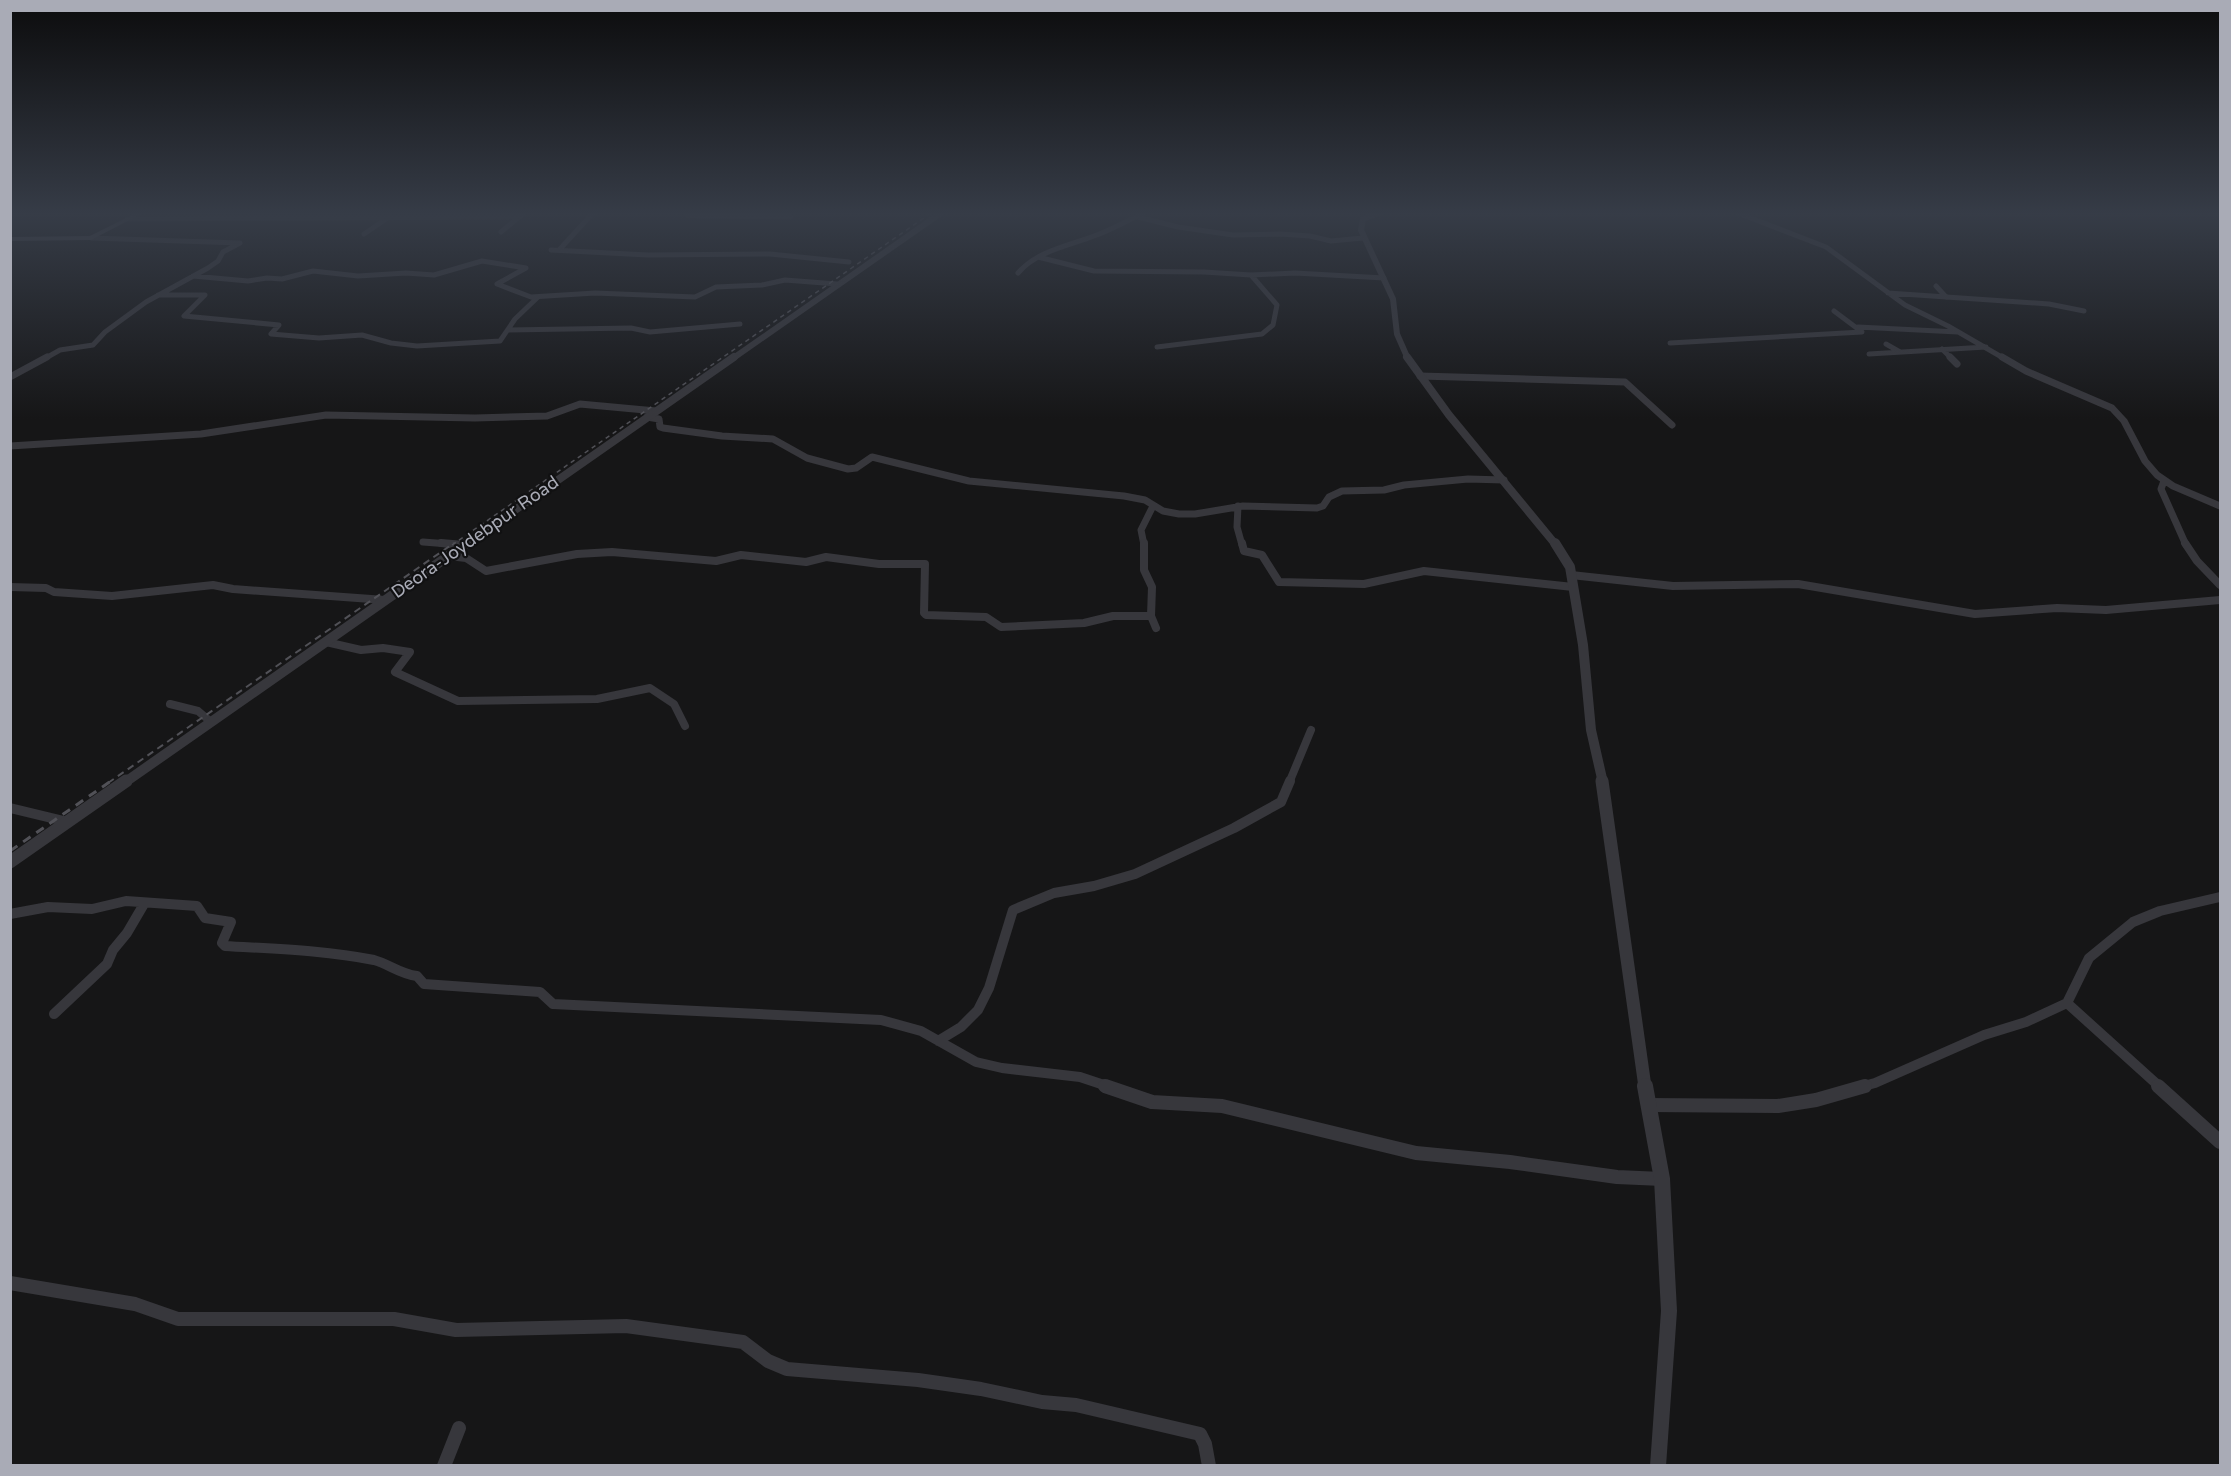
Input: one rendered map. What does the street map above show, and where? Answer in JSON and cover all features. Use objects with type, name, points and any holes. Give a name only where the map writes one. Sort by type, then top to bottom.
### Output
[{"type":"street","points":[[10,377],[57,351],[93,345],[105,332],[158,295],[182,282]]},
{"type":"street","points":[[501,282],[497,284],[507,286],[522,296],[595,293],[695,297],[716,287],[762,285],[776,282]]},
{"type":"street","points":[[809,282],[837,284]]},
{"type":"street","name":"Deora-Joydebpur Road","points":[[10,862],[840,282]]},
{"type":"street","points":[[1157,347],[1262,334],[1273,325],[1277,306],[1257,282]]},
{"type":"street","points":[[1386,282],[1393,299],[1395,323],[1403,349],[1420,376],[1563,555],[1572,581],[1588,685],[1591,730],[1605,794],[1648,1105],[1662,1179],[1669,1311],[1658,1466]]},
{"type":"street","points":[[1873,282],[1885,293],[1905,305],[1986,347],[2026,371],[2112,408],[2121,417],[2150,468],[2164,481],[2220,506]]},
{"type":"street","points":[[1936,286],[1946,297]]},
{"type":"street","points":[[1885,293],[2049,304],[2084,311]]},
{"type":"street","points":[[158,295],[205,295],[184,316],[277,324],[279,325],[270,333],[285,336],[320,338],[362,335],[399,345],[442,346],[500,341],[515,319],[538,297]]},
{"type":"street","points":[[1834,311],[1844,321],[1858,327],[1958,332]]},
{"type":"street","points":[[508,330],[631,328],[650,332],[740,324]]},
{"type":"street","points":[[1670,343],[1862,332],[1858,327]]},
{"type":"street","points":[[1886,344],[1900,351]]},
{"type":"street","points":[[1869,354],[1986,347]]},
{"type":"street","points":[[1942,349],[1957,364]]},
{"type":"street","points":[[1420,376],[1625,382],[1672,425]]},
{"type":"street","points":[[10,446],[201,434],[326,415],[475,418],[547,416],[580,404],[656,411]]},
{"type":"street","points":[[647,417],[659,419],[660,427],[663,428],[722,436],[773,439],[807,458],[848,469],[856,468],[872,457],[969,481],[1124,496],[1145,500],[1163,511],[1187,514],[1238,506],[1317,508],[1323,506],[1329,497],[1342,491],[1384,490],[1404,485],[1468,479],[1504,480]]},
{"type":"street","points":[[2164,481],[2161,489],[2184,542],[2220,585]]},
{"type":"street","points":[[1153,506],[1141,530],[1144,541],[1144,570],[1152,587],[1151,616],[1156,628]]},
{"type":"street","points":[[1238,506],[1237,527],[1244,551],[1262,555],[1279,582],[1361,585],[1424,571],[1673,586],[1806,585],[1975,614],[2057,608],[2138,608],[2220,600]]},
{"type":"street","points":[[423,542],[464,545]]},
{"type":"street","points":[[449,556],[466,558],[486,572],[577,554],[616,552],[716,561],[741,555],[773,556],[806,562],[826,557],[879,564],[924,564],[924,614],[926,615],[986,617],[1004,627],[1084,623],[1109,616],[1151,616]]},
{"type":"street","points":[[10,587],[46,588],[54,592],[112,596],[213,585],[233,589],[385,600]]},
{"type":"street","points":[[326,642],[362,650],[383,648],[410,652],[394,672],[458,701],[597,699],[650,688],[674,704],[685,726]]},
{"type":"street","points":[[170,704],[198,711],[211,722]]},
{"type":"street","points":[[938,1041],[961,1027],[978,1010],[989,988],[1013,910],[1054,893],[1094,886],[1135,874],[1234,828],[1281,802],[1311,730]]},
{"type":"street","points":[[10,808],[68,822]]},
{"type":"street","points":[[1648,1105],[1778,1106],[1816,1100],[1875,1083],[1984,1035],[2026,1022],[2067,1003],[2089,958],[2133,922],[2160,911],[2220,897]]},
{"type":"street","points":[[10,914],[48,907],[82,910],[126,901],[197,906],[205,918],[229,921],[231,925],[222,944],[225,946],[320,951],[377,961],[403,974],[419,978],[424,984],[540,993],[553,1004],[880,1020],[921,1031],[975,1062],[1002,1068],[1080,1077],[1152,1102],[1222,1106],[1416,1153],[1510,1162],[1617,1177],[1662,1179]]},
{"type":"street","points":[[54,1014],[107,964],[113,950],[127,933],[144,904]]},
{"type":"street","points":[[2067,1003],[2220,1142]]},
{"type":"street","points":[[10,1283],[135,1304],[178,1319],[394,1319],[456,1330],[626,1326],[726,1338],[743,1342],[768,1361],[787,1369],[918,1380],[981,1389],[1042,1402],[1076,1405],[1200,1434],[1205,1444],[1209,1466]]},
{"type":"street","points":[[444,1466],[459,1428]]},
{"type":"railway","points":[[452,545],[832,282]]},
{"type":"railway","points":[[108,783],[454,543]]},
{"type":"railway","points":[[10,851],[111,781]]}]
